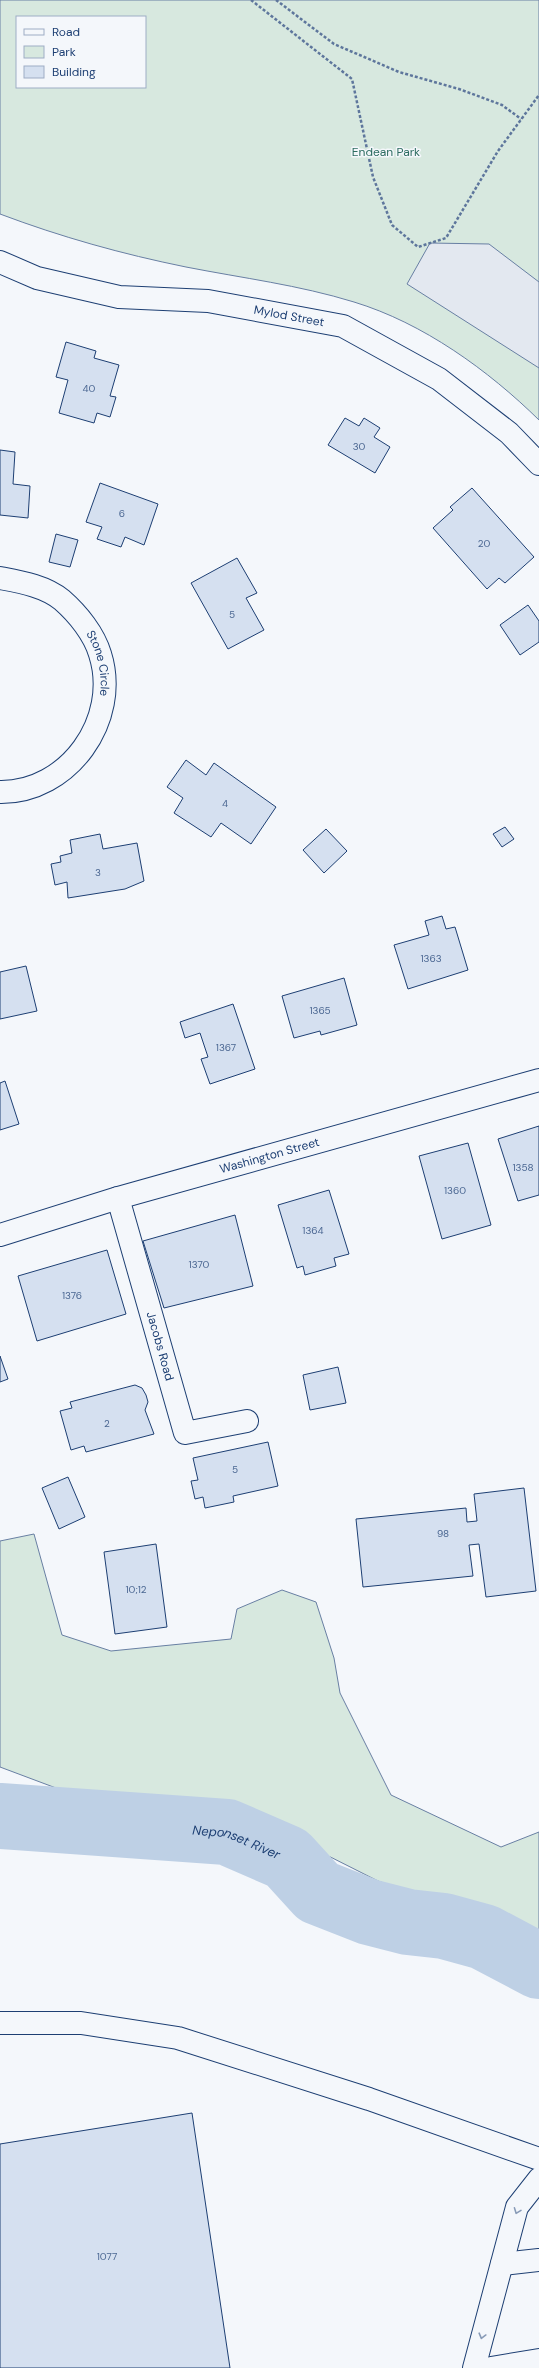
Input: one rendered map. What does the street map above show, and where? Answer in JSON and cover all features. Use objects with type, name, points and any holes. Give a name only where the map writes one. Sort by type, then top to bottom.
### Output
[{"type":"street","name":"Mylod Street","points":[[0,262],[37,278],[119,297],[208,301],[343,326],[439,379],[509,434],[539,464]]},
{"type":"street","name":"Stone Circle","points":[[0,578],[32,584],[61,599],[85,624],[100,654],[105,688],[98,725],[79,757],[50,780],[15,792],[0,792]]},
{"type":"street","name":"Washington Street","points":[[0,1235],[118,1198],[539,1080]]},
{"type":"street","name":"Jacobs Road","points":[[118,1198],[184,1433],[246,1421]]},
{"type":"street","points":[[0,2023],[81,2023],[178,2038],[368,2099],[539,2159]]},
{"type":"street","points":[[474,2368],[517,2207],[539,2180]]},
{"type":"street","points":[[502,2264],[539,2260]]},
{"type":"street","points":[[491,2368],[539,2360]]},
{"type":"path","points":[[251,0],[352,79],[373,177],[392,225],[418,247],[446,238],[498,151],[539,95]]},
{"type":"path","points":[[276,0],[334,44],[399,72],[459,89],[502,104],[522,119]]},
{"type":"green space","name":"Endean Park","points":[[0,0],[539,0],[539,420],[498,383],[453,350],[405,322],[380,311],[354,302],[312,291],[186,267],[115,251],[0,214]]},
{"type":"green space","points":[[34,1534],[62,1635],[111,1651],[231,1639],[237,1609],[282,1590],[316,1602],[334,1658],[340,1693],[391,1795],[501,1847],[539,1832],[539,1942],[476,1914],[378,1881],[265,1824],[173,1803],[56,1788],[0,1767],[0,1541]]},
{"type":"shaded area","points":[[430,243],[489,244],[539,282],[539,368],[407,284]]},
{"type":"building","points":[[66,342],[96,351],[94,358],[119,365],[110,396],[116,397],[110,417],[97,413],[94,423],[59,413],[68,380],[56,377]]},
{"type":"building","points":[[345,418],[359,426],[364,418],[380,428],[374,437],[390,447],[375,473],[328,445]]},
{"type":"building","points":[[0,450],[15,452],[13,484],[30,486],[28,518],[0,515]]},
{"type":"building","points":[[100,483],[158,504],[144,545],[125,537],[121,547],[97,539],[102,527],[86,522]]},
{"type":"building","points":[[472,488],[534,557],[505,583],[499,578],[487,589],[433,528],[453,510],[450,507]]},
{"type":"building","points":[[56,534],[78,540],[70,567],[49,562]]},
{"type":"building","points":[[237,558],[257,593],[246,598],[264,630],[228,649],[191,583]]},
{"type":"building","points":[[528,605],[539,621],[539,642],[520,655],[500,625]]},
{"type":"building","points":[[186,760],[206,775],[214,763],[276,807],[251,844],[221,823],[211,837],[174,813],[183,798],[167,787]]},
{"type":"building","points":[[505,827],[514,839],[502,847],[493,834]]},
{"type":"building","points":[[326,829],[347,851],[324,873],[303,850]]},
{"type":"building","points":[[100,834],[103,849],[137,843],[144,881],[125,889],[68,898],[67,882],[55,885],[51,864],[61,862],[60,856],[72,853],[70,840]]},
{"type":"building","points":[[442,916],[446,929],[455,927],[468,970],[408,989],[394,945],[429,935],[425,921]]},
{"type":"building","points":[[26,966],[37,1011],[0,1019],[0,972]]},
{"type":"building","points":[[344,978],[357,1025],[321,1035],[320,1031],[294,1038],[282,996]]},
{"type":"building","points":[[233,1004],[255,1069],[210,1084],[201,1059],[208,1057],[200,1033],[185,1038],[180,1022]]},
{"type":"building","points":[[5,1081],[19,1124],[0,1130],[0,1083]]},
{"type":"building","points":[[539,1126],[539,1195],[518,1201],[498,1139]]},
{"type":"building","points":[[468,1143],[491,1225],[442,1239],[419,1156]]},
{"type":"building","points":[[329,1190],[349,1254],[334,1258],[336,1266],[305,1275],[303,1266],[297,1268],[278,1205]]},
{"type":"building","points":[[235,1215],[253,1286],[164,1308],[143,1241]]},
{"type":"building","points":[[107,1250],[126,1314],[37,1341],[18,1276]]},
{"type":"building","points":[[0,1356],[8,1379],[0,1382]]},
{"type":"building","points":[[338,1367],[346,1403],[310,1410],[303,1375]]},
{"type":"building","points":[[135,1385],[142,1388],[146,1395],[148,1402],[145,1410],[154,1434],[86,1452],[84,1446],[71,1450],[60,1411],[72,1408],[70,1402]]},
{"type":"building","points":[[268,1442],[278,1486],[233,1496],[234,1502],[205,1508],[203,1497],[195,1499],[191,1481],[198,1480],[193,1458]]},
{"type":"building","points":[[68,1477],[85,1517],[59,1529],[42,1488]]},
{"type":"building","points":[[524,1488],[536,1591],[486,1597],[479,1544],[469,1545],[473,1576],[363,1587],[356,1519],[466,1508],[467,1522],[477,1521],[474,1494]]},
{"type":"building","points":[[156,1544],[167,1627],[115,1634],[104,1552]]},
{"type":"building","points":[[192,2113],[230,2368],[0,2368],[0,2144]]},
{"type":"waterway","name":"Neponset River","points":[[0,1816],[227,1832],[287,1858],[318,1892],[369,1912],[408,1922],[444,1926],[484,1937],[539,1966]]}]
